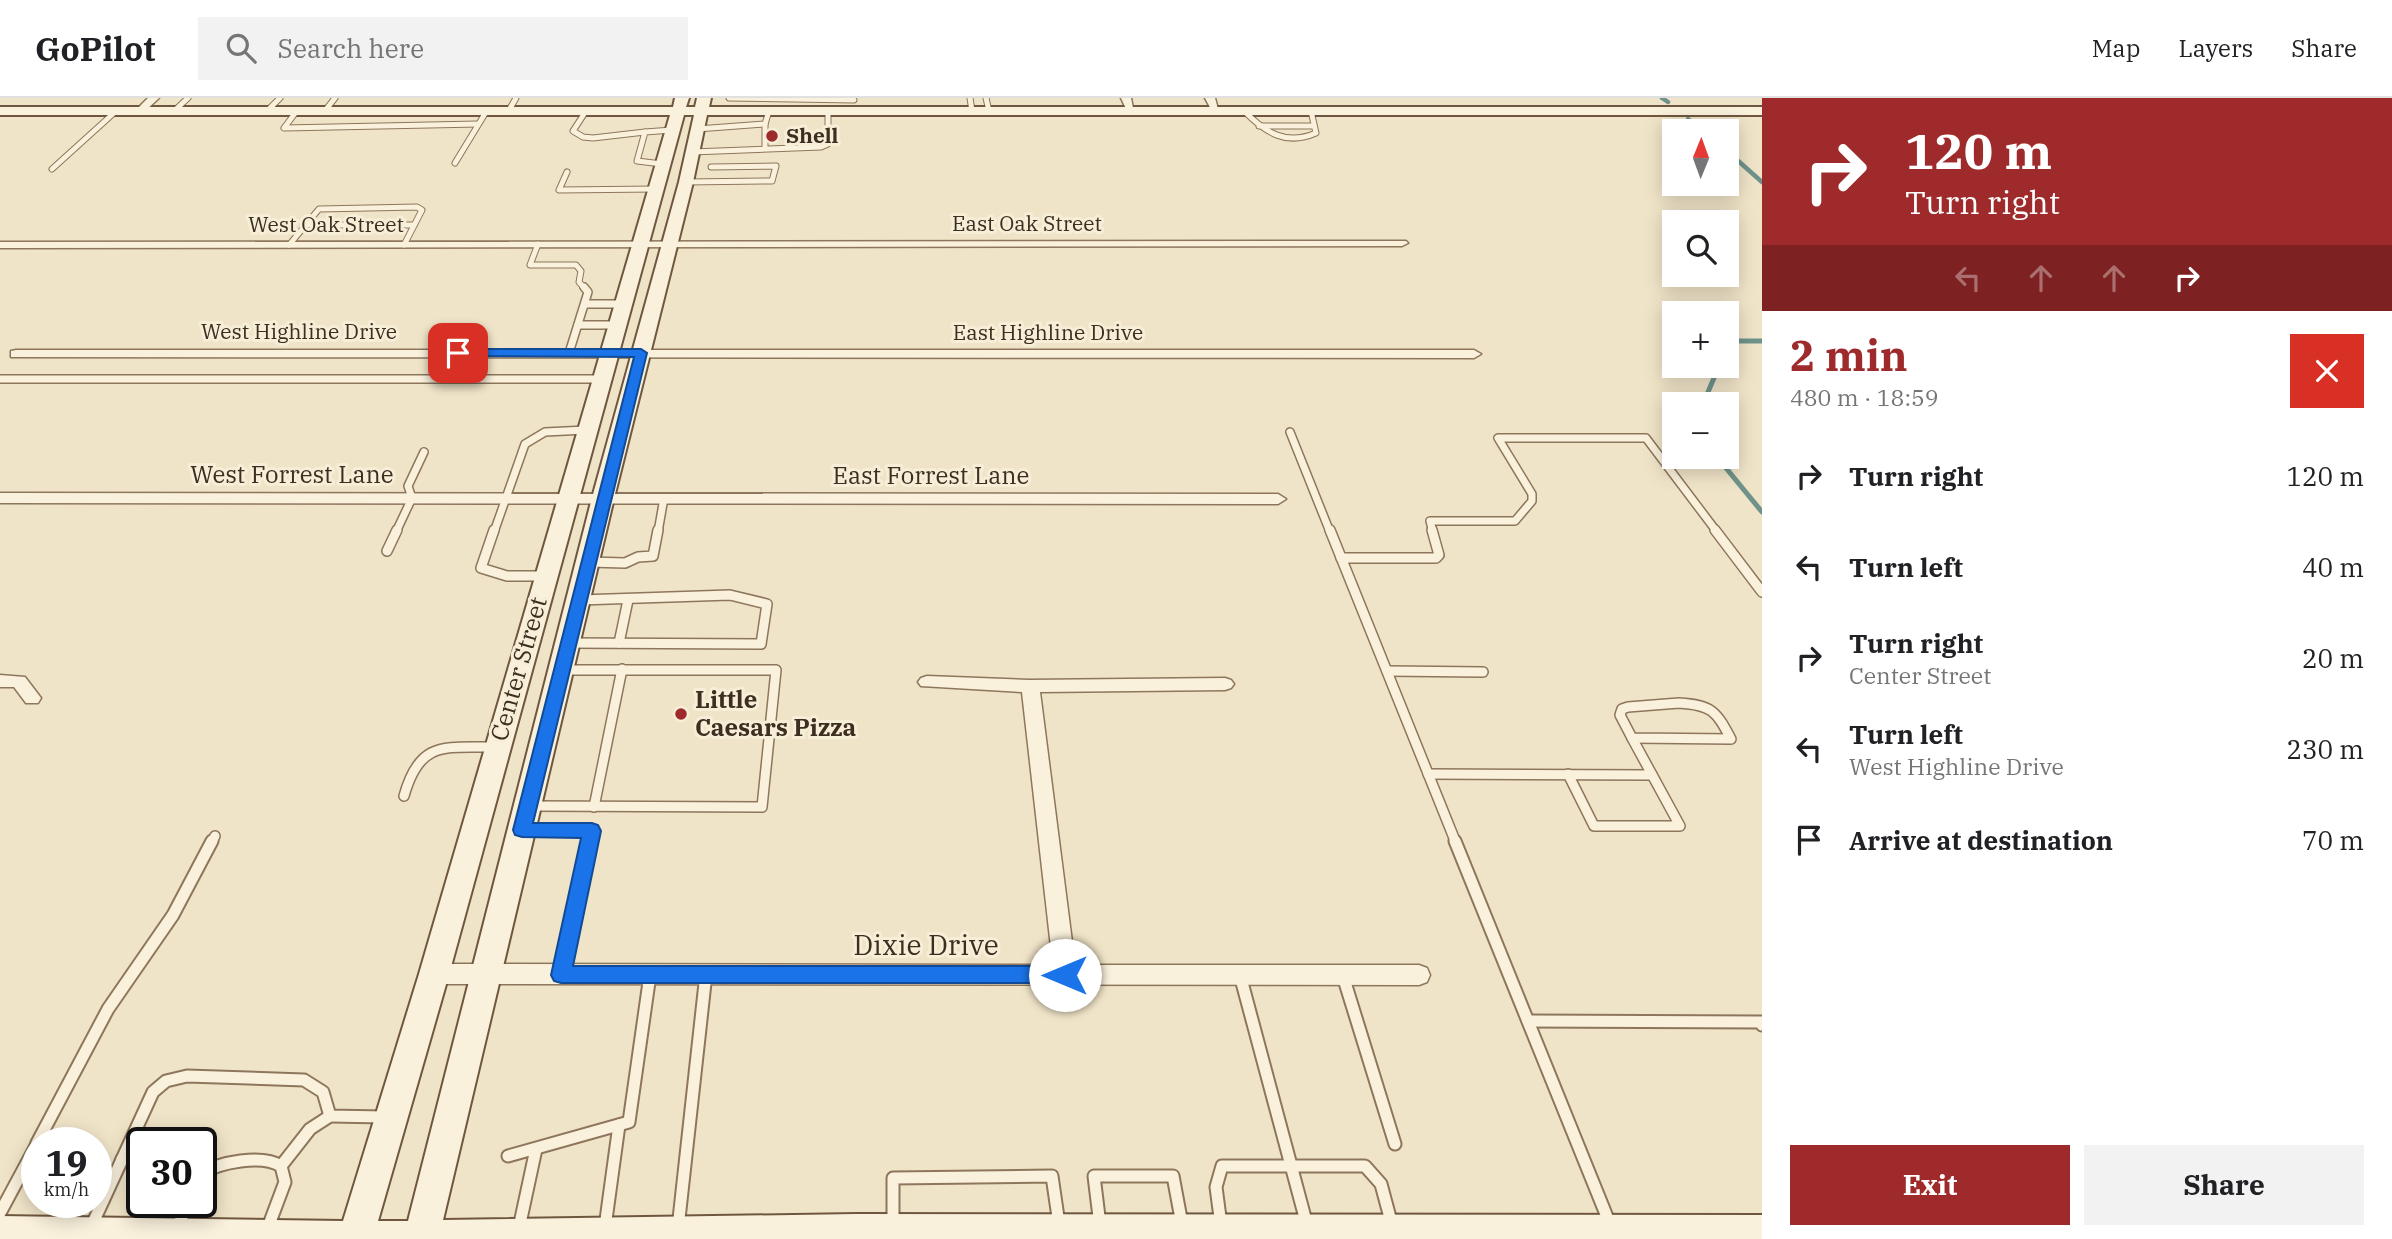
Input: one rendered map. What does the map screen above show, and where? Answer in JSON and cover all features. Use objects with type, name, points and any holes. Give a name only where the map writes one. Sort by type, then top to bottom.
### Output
[{"type":"street","points":[[139,112],[154,98]]},
{"type":"street","points":[[0,111],[324,112],[482,118],[508,112],[586,111],[692,123],[828,111],[854,103],[1213,104],[1244,111],[1762,111]]},
{"type":"street","name":"Center Street","points":[[355,1239],[434,974],[545,576],[585,498],[653,244],[655,190],[662,164],[692,123]]},
{"type":"street","name":"Center Street","points":[[411,1238],[486,974],[587,562],[586,430],[601,379],[624,353],[619,314],[686,181],[692,123]]},
{"type":"street","name":"East Oak Street","points":[[653,244],[1402,243]]},
{"type":"street","name":"West Oak Street","points":[[0,245],[653,244]]},
{"type":"street","name":"West Highline Drive","points":[[16,354],[624,353]]},
{"type":"street","name":"East Highline Drive","points":[[624,353],[1474,354]]},
{"type":"street","name":"West Forrest Lane","points":[[0,498],[585,498]]},
{"type":"street","name":"East Forrest Lane","points":[[585,498],[1278,499]]},
{"type":"street","points":[[0,681],[19,681],[32,698]]},
{"type":"street","points":[[927,682],[1030,686],[1225,684]]},
{"type":"street","points":[[1030,686],[1065,975]]},
{"type":"street","points":[[498,747],[542,747]]},
{"type":"street","name":"Dixie Drive","points":[[434,974],[1419,975]]},
{"type":"street","points":[[0,1234],[355,1239],[740,1237],[894,1232],[1395,1233],[1506,1236],[1762,1233]]},
{"type":"lane","points":[[173,112],[188,98]]},
{"type":"lane","points":[[266,112],[280,98]]},
{"type":"lane","points":[[324,112],[335,98]]},
{"type":"lane","points":[[508,112],[516,98]]},
{"type":"lane","points":[[729,98],[854,103]]},
{"type":"lane","points":[[586,111],[573,131],[583,137],[645,132],[692,123],[776,166],[772,181],[686,181]]},
{"type":"lane","points":[[692,123],[746,152],[765,147],[821,147],[828,144],[828,111]]},
{"type":"lane","points":[[1244,111],[1266,133],[1287,138],[1307,138],[1315,130]]},
{"type":"lane","points":[[1311,111],[1315,130]]},
{"type":"lane","points":[[52,169],[115,112]]},
{"type":"lane","points":[[296,112],[284,128],[482,118]]},
{"type":"lane","points":[[765,147],[767,117]]},
{"type":"lane","points":[[455,163],[482,118]]},
{"type":"lane","points":[[1259,126],[1315,130]]},
{"type":"lane","points":[[645,132],[637,163],[662,164]]},
{"type":"lane","points":[[567,172],[559,190],[655,190]]},
{"type":"lane","points":[[289,245],[315,210],[417,207],[422,210],[404,244]]},
{"type":"lane","points":[[303,225],[414,225]]},
{"type":"lane","points":[[538,244],[530,264],[576,265],[581,271],[579,282],[588,292],[569,353]]},
{"type":"lane","points":[[585,304],[619,314]]},
{"type":"lane","points":[[578,325],[619,314]]},
{"type":"lane","points":[[0,379],[601,379]]},
{"type":"lane","points":[[545,576],[507,576],[481,568],[525,444],[544,432],[586,430]]},
{"type":"lane","points":[[1290,432],[1615,1236]]},
{"type":"lane","points":[[1341,558],[1436,558],[1439,555],[1430,521],[1515,521],[1532,501],[1532,494],[1498,438],[1646,438],[1762,592]]},
{"type":"lane","points":[[387,551],[412,498],[408,486],[424,452]]},
{"type":"lane","points":[[587,562],[625,563],[638,556],[653,556],[664,498]]},
{"type":"lane","points":[[568,643],[761,644],[767,604],[730,595],[578,600]]},
{"type":"lane","points":[[619,643],[628,600]]},
{"type":"lane","points":[[525,818],[594,807],[762,807],[776,670],[561,670]]},
{"type":"lane","points":[[594,807],[622,670]]},
{"type":"lane","points":[[1387,671],[1483,672]]},
{"type":"lane","points":[[1568,774],[1594,826],[1680,827],[1632,738],[1620,715],[1622,709],[1633,704],[1704,705],[1714,712],[1731,738],[1632,738]]},
{"type":"lane","points":[[404,796],[415,765],[425,756],[444,750],[498,747]]},
{"type":"lane","points":[[1428,774],[1652,775]]},
{"type":"lane","points":[[525,818],[592,831],[561,975]]},
{"type":"lane","points":[[45,1127],[108,1009],[173,915],[215,836]]},
{"type":"lane","points":[[508,1157],[629,1122],[650,974]]},
{"type":"lane","points":[[678,1236],[706,974]]},
{"type":"lane","points":[[1240,974],[1310,1233]]},
{"type":"lane","points":[[1342,974],[1395,1144]]},
{"type":"lane","points":[[1528,1021],[1762,1025]]},
{"type":"lane","points":[[66,1236],[122,1159],[153,1092],[166,1081],[187,1076],[304,1080],[323,1091],[330,1116]]},
{"type":"lane","points":[[281,1166],[310,1129],[330,1116],[391,1117]]},
{"type":"lane","points":[[604,1236],[619,1125]]},
{"type":"lane","points":[[514,1238],[536,1149]]},
{"type":"lane","points":[[122,1159],[126,1159]]},
{"type":"lane","points":[[217,1162],[275,1162],[281,1166],[285,1182],[264,1237]]},
{"type":"lane","points":[[1223,1233],[1215,1185],[1215,1175],[1222,1166],[1365,1166],[1379,1178],[1395,1233]]},
{"type":"lane","points":[[0,1213],[21,1173]]},
{"type":"lane","points":[[1100,1233],[1094,1175],[1172,1176],[1183,1233]]},
{"type":"lane","points":[[894,1232],[893,1178],[1052,1176],[1060,1232]]},
{"type":"lane","points":[[174,1236],[182,1218]]},
{"type":"waterway","points":[[1662,98],[1668,102]]},
{"type":"waterway","points":[[1740,163],[1762,182]]},
{"type":"waterway","points":[[1739,341],[1762,341]]},
{"type":"waterway","points":[[1708,392],[1714,378]]},
{"type":"waterway","points":[[1727,469],[1762,512]]},
{"type":"place","name":"Shell","points":[[772,136]]},
{"type":"place","name":"Little Caesars Pizza","points":[[681,714]]},
{"type":"route","points":[[458,353],[641,353],[522,830],[592,831],[561,975],[1065,975]]}]
